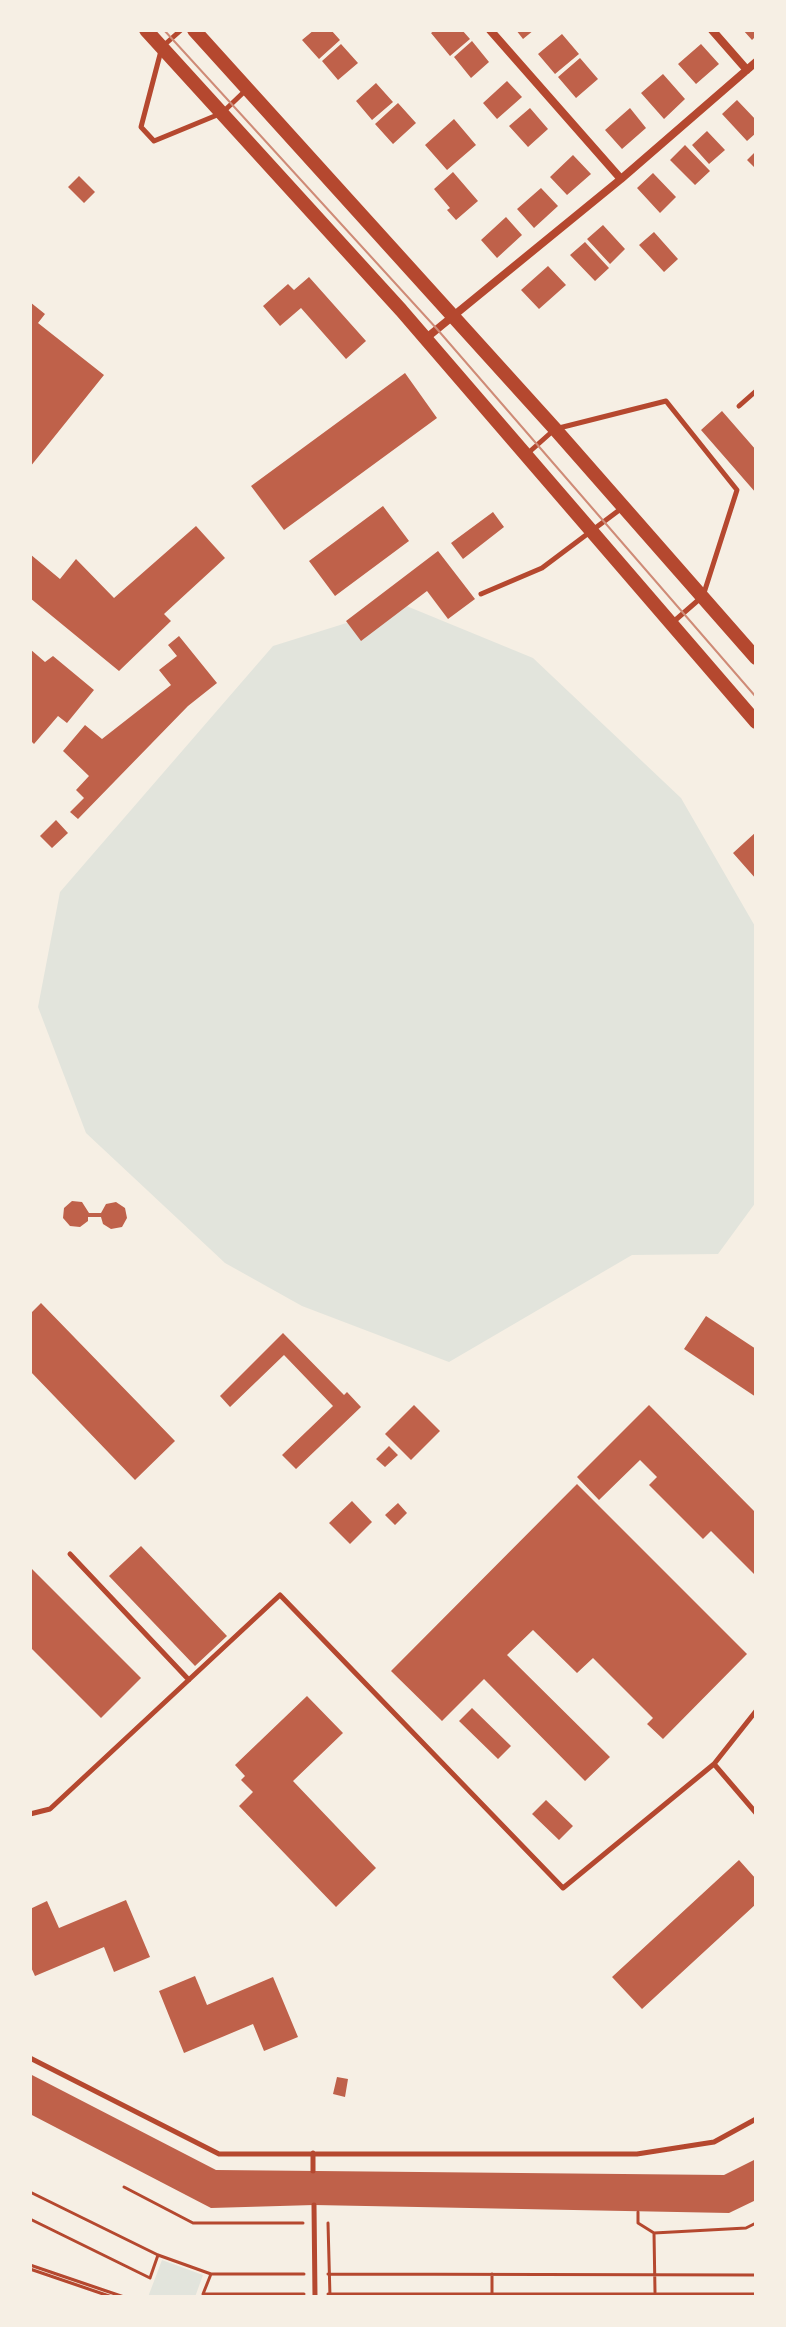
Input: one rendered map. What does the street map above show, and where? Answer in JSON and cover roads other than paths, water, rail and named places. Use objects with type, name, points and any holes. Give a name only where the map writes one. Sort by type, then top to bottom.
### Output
[{"type":"main road","points":[[146,30],[425,339],[756,722]]},
{"type":"main road","points":[[194,30],[555,429],[756,658]]},
{"type":"street","points":[[490,30],[621,179]]},
{"type":"street","points":[[712,30],[747,70]]},
{"type":"street","points":[[425,339],[621,179],[756,62]]},
{"type":"lane","points":[[181,30],[162,47],[141,127],[154,141],[222,113],[247,89]]},
{"type":"lane","points":[[739,406],[756,391]]},
{"type":"lane","points":[[526,456],[555,429],[666,401],[737,490],[703,596],[671,623]]},
{"type":"lane","points":[[481,594],[542,568],[623,507]]},
{"type":"lane","points":[[70,1554],[189,1680]]},
{"type":"lane","points":[[30,1814],[50,1809],[280,1595],[563,1888],[714,1764],[756,1711]]},
{"type":"lane","points":[[714,1764],[756,1813]]},
{"type":"lane","points":[[30,2058],[219,2154],[637,2154],[714,2142],[756,2119]]},
{"type":"lane","points":[[313,2153],[313,2171]]},
{"type":"lane","points":[[314,2205],[315,2295]]},
{"type":"tram line","points":[[164,30],[437,329],[756,697]]}]
